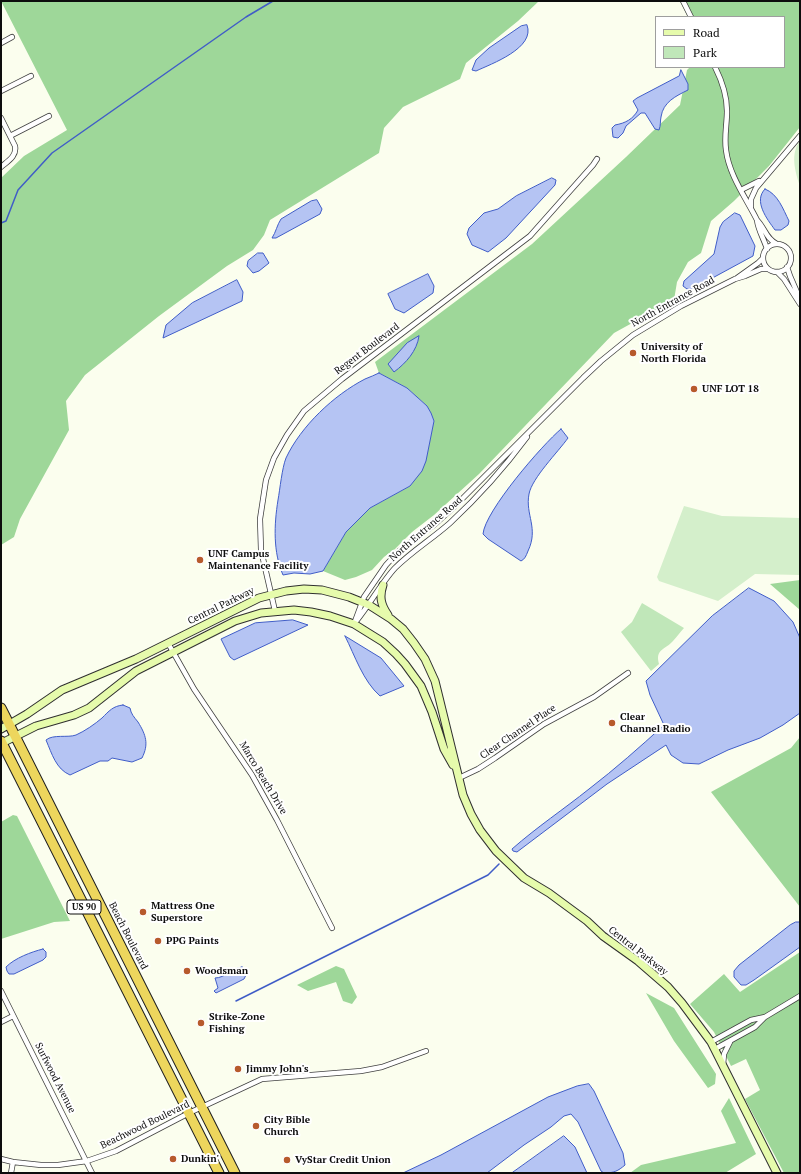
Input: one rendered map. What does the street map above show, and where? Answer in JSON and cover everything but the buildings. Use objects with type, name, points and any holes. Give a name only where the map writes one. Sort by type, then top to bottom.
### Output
[{"type":"highway","name":"Beach Boulevard","points":[[1,708],[5,727],[15,736],[235,1173]]},
{"type":"highway","name":"US 90","points":[[1,742],[219,1173]]},
{"type":"street","points":[[683,1],[690,16]]},
{"type":"street","points":[[1,43],[12,38]]},
{"type":"street","points":[[715,68],[724,87],[726,98],[727,110],[725,135],[727,159],[741,190],[768,239],[784,246],[789,252],[790,259],[788,267],[790,276],[800,299]]},
{"type":"street","points":[[1,91],[31,76]]},
{"type":"street","points":[[10,136],[50,116]]},
{"type":"street","points":[[1,118],[15,146],[15,154],[13,158],[1,167]]},
{"type":"street","points":[[752,210],[752,195],[762,179],[800,136]]},
{"type":"street","name":"Regent Boulevard","points":[[275,611],[261,550],[260,519],[266,480],[274,458],[286,435],[304,411],[342,379],[530,236],[597,159]]},
{"type":"street","points":[[741,190],[762,179]]},
{"type":"street","points":[[757,220],[757,226],[764,238],[767,249]]},
{"type":"street","points":[[736,279],[758,263],[763,258],[767,249],[772,245],[778,244]]},
{"type":"street","points":[[763,258],[765,266],[768,269]]},
{"type":"street","points":[[777,272],[783,271],[788,267]]},
{"type":"street","points":[[736,279],[761,269],[768,269],[777,272],[784,279],[800,304]]},
{"type":"street","name":"North Entrance Road","points":[[354,624],[366,603],[378,576],[398,552],[435,524],[454,507],[601,361],[633,335],[680,306],[736,279]]},
{"type":"street","name":"North Entrance Road","points":[[354,624],[366,603],[383,585],[394,569],[403,560],[449,524],[482,492],[513,456],[535,427]]},
{"type":"street","points":[[454,507],[466,507]]},
{"type":"street","points":[[383,585],[381,601],[391,619]]},
{"type":"street","name":"Central Parkway","points":[[5,727],[62,690],[136,659],[247,603],[272,594],[304,589],[322,590],[349,596],[366,603],[391,619],[414,643],[425,659],[435,681],[463,795],[480,830],[496,851],[524,878],[549,893],[587,921],[603,936],[638,961],[668,987],[698,1023],[711,1042],[777,1173]]},
{"type":"street","name":"Central Parkway","points":[[1,742],[36,726],[74,715],[89,708],[136,671],[235,621],[261,613],[294,610],[330,616],[354,624],[386,644],[406,664],[426,697],[444,748],[458,775]]},
{"type":"street","name":"Marco Beach Drive","points":[[168,643],[199,695],[252,775],[278,820],[332,928]]},
{"type":"street","name":"Clear Channel Place","points":[[458,775],[478,769],[544,724],[594,697],[628,673]]},
{"type":"street","name":"Surfwood Avenue","points":[[1,991],[92,1173]]},
{"type":"street","points":[[715,1049],[755,1027],[765,1017],[800,996]]},
{"type":"street","points":[[1,1022],[13,1016]]},
{"type":"street","points":[[711,1042],[751,1020],[765,1017]]},
{"type":"street","points":[[723,1064],[724,1054],[731,1040]]},
{"type":"street","name":"Beachwood Boulevard","points":[[1,1159],[41,1165],[58,1165],[87,1161],[116,1151],[189,1113],[262,1079],[362,1071],[382,1067],[426,1051]]},
{"type":"street","points":[[11,1173],[13,1162]]},
{"type":"green space","points":[[1,1],[539,1],[518,21],[466,63],[460,79],[403,107],[384,128],[379,153],[270,220],[264,235],[253,250],[227,266],[159,316],[85,375],[66,401],[69,430],[20,519],[14,537],[1,545],[1,178],[24,156],[67,130]]},
{"type":"green space","points":[[680,1],[800,1],[800,127],[769,166],[734,201],[711,221],[701,253],[688,262],[677,282],[674,300],[614,333],[479,474],[434,515],[384,557],[372,570],[345,580],[323,571],[346,532],[370,508],[410,486],[434,421],[427,406],[407,388],[379,373],[375,362],[532,244],[626,157],[680,105],[687,70],[689,68],[785,68],[785,16],[688,16]]},
{"type":"green space","points":[[800,141],[800,186],[796,175],[794,157]]},
{"type":"green space","points":[[684,506],[722,516],[800,518],[800,575],[755,574],[718,601],[659,581],[657,577]]},
{"type":"green space","points":[[800,580],[800,610],[770,584]]},
{"type":"green space","points":[[642,603],[684,628],[658,655],[659,664],[651,671],[621,632],[632,622]]},
{"type":"green space","points":[[800,737],[800,907],[711,792],[791,748]]},
{"type":"green space","points":[[13,815],[17,816],[70,921],[54,922],[1,939],[1,822]]},
{"type":"green space","points":[[800,952],[800,1173],[784,1173],[745,1099],[760,1090],[746,1059],[731,1066],[714,1032],[690,1004],[724,974],[740,992]]},
{"type":"green space","points":[[336,966],[344,969],[357,997],[352,1004],[343,1001],[336,982],[308,991],[297,985]]},
{"type":"green space","points":[[646,993],[674,1008],[716,1074],[715,1084],[708,1088],[674,1041]]},
{"type":"green space","points":[[729,1098],[756,1154],[725,1173],[630,1173],[641,1165],[736,1143],[721,1111]]},
{"type":"water","points":[[527,25],[528,33],[525,41],[519,48],[492,64],[476,71],[472,70],[476,60],[489,48],[521,26]]},
{"type":"water","points":[[681,70],[688,84],[688,90],[675,97],[664,107],[659,130],[655,129],[645,113],[641,113],[626,126],[623,133],[618,138],[613,137],[612,128],[615,125],[629,120],[638,110],[633,101],[679,76]]},
{"type":"water","points":[[552,178],[556,180],[555,185],[506,238],[488,252],[472,245],[467,234],[469,228],[484,213],[498,209],[516,196]]},
{"type":"water","points":[[765,189],[770,191],[777,198],[789,221],[788,225],[781,230],[775,230],[762,210],[760,199]]},
{"type":"water","points":[[317,200],[322,209],[320,214],[276,238],[272,238],[281,219],[311,201]]},
{"type":"water","points":[[735,213],[740,215],[755,246],[753,256],[694,288],[687,289],[683,286],[684,281],[714,254],[720,227],[723,222]]},
{"type":"water","points":[[258,253],[263,253],[269,263],[259,271],[253,273],[247,266],[248,261]]},
{"type":"water","points":[[428,274],[434,286],[433,293],[404,313],[395,309],[388,294]]},
{"type":"water","points":[[237,280],[243,292],[242,301],[163,338],[166,325],[192,303]]},
{"type":"water","points":[[419,336],[413,352],[403,365],[394,372],[388,364],[407,343]]},
{"type":"water","points":[[379,373],[407,388],[427,406],[431,413],[434,421],[426,461],[422,471],[410,486],[370,508],[346,532],[323,571],[310,574],[294,573],[283,575],[277,557],[275,529],[281,479],[286,458],[300,434],[320,412],[353,386]]},
{"type":"water","points":[[561,429],[568,438],[535,480],[529,494],[528,502],[532,535],[527,554],[521,561],[483,534],[486,524],[493,510],[528,463]]},
{"type":"water","points":[[749,588],[774,601],[793,622],[800,638],[800,713],[760,738],[728,750],[699,764],[683,763],[671,755],[666,745],[607,784],[517,852],[513,851],[512,849],[521,841],[608,774],[664,725],[650,695],[646,681],[712,616]]},
{"type":"water","points":[[293,620],[308,625],[234,660],[230,657],[221,639],[255,623]]},
{"type":"water","points":[[345,636],[381,658],[404,686],[380,696],[364,676]]},
{"type":"water","points":[[123,705],[130,708],[145,735],[146,744],[142,758],[132,762],[112,758],[108,761],[100,761],[70,775],[61,769],[46,740],[53,737],[76,735],[83,732],[102,718],[111,709],[116,706]]},
{"type":"water","points":[[800,922],[800,947],[754,980],[746,985],[741,985],[734,977],[734,971],[739,965],[790,925]]},
{"type":"water","points":[[43,949],[46,952],[46,957],[43,960],[14,974],[9,974],[6,967],[14,961]]},
{"type":"water","points":[[242,967],[246,975],[244,979],[216,993],[214,991],[218,988],[215,978],[219,978],[235,969]]},
{"type":"water","points":[[589,1084],[594,1091],[623,1153],[625,1165],[618,1170],[607,1173],[601,1171],[578,1122],[571,1114],[564,1116],[487,1173],[403,1173],[441,1155],[548,1097],[577,1086]]},
{"type":"water","points":[[564,1136],[575,1147],[587,1173],[512,1173]]},
{"type":"waterway","points":[[1,223],[6,221],[18,190],[52,153],[246,17],[273,1]]},
{"type":"waterway","points":[[236,1001],[488,875],[499,864]]},
{"type":"place","name":"University of North Florida","points":[[633,353]]},
{"type":"place","name":"UNF LOT 18","points":[[694,389]]},
{"type":"place","name":"UNF Campus Maintenance Facility","points":[[200,560]]},
{"type":"place","name":"Clear Channel Radio","points":[[612,723]]},
{"type":"place","name":"Mattress One Superstore","points":[[143,912]]},
{"type":"place","name":"PPG Paints","points":[[158,941]]},
{"type":"place","name":"Woodsman","points":[[187,971]]},
{"type":"place","name":"Strike-Zone Fishing","points":[[201,1023]]},
{"type":"place","name":"Jimmy John's","points":[[238,1069]]},
{"type":"place","name":"City Bible Church","points":[[256,1126]]},
{"type":"place","name":"Dunkin'","points":[[173,1159]]},
{"type":"place","name":"VyStar Credit Union","points":[[287,1160]]}]
